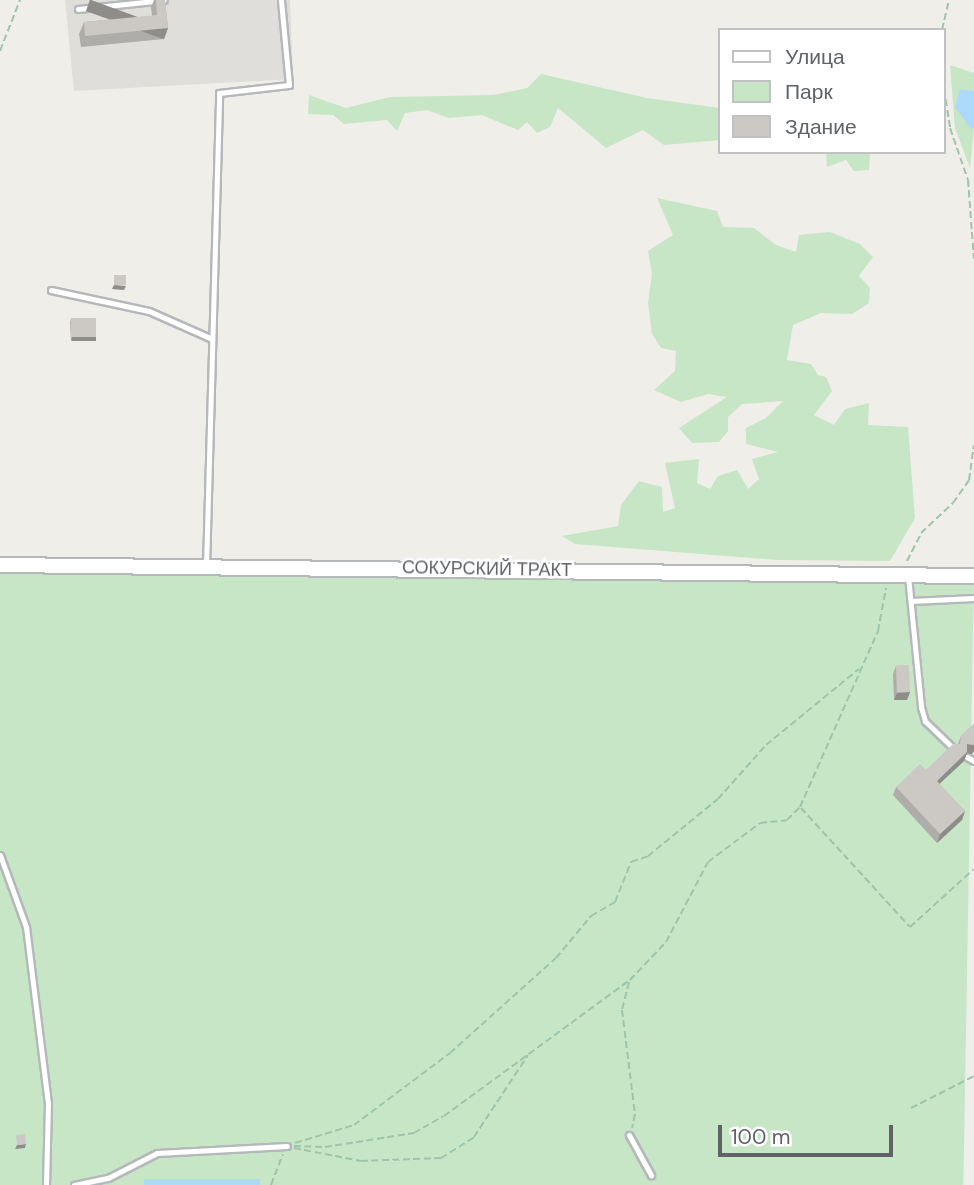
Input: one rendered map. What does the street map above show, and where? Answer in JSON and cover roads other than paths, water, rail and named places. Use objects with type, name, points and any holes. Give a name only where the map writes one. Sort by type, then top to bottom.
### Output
[{"type":"street","name":"СОКУРСКИЙ ТРАКТ","points":[[0,565],[907,573],[974,576]]},
{"type":"lane","points":[[78,9],[164,0]]},
{"type":"lane","points":[[206,567],[210,338],[219,93],[289,85],[281,0]]},
{"type":"lane","points":[[51,290],[149,311],[210,338]]},
{"type":"lane","points":[[907,573],[925,721],[954,749]]},
{"type":"lane","points":[[911,601],[974,598]]},
{"type":"lane","points":[[967,757],[974,761]]},
{"type":"lane","points":[[0,855],[26,928],[48,1103],[46,1185]]},
{"type":"lane","points":[[629,1135],[651,1175]]},
{"type":"lane","points":[[74,1185],[108,1178],[158,1153],[287,1146]]},
{"type":"water","points":[[960,89],[974,91],[974,128],[970,128],[955,107]]},
{"type":"water","points":[[144,1179],[260,1179],[260,1185],[144,1185]]}]
